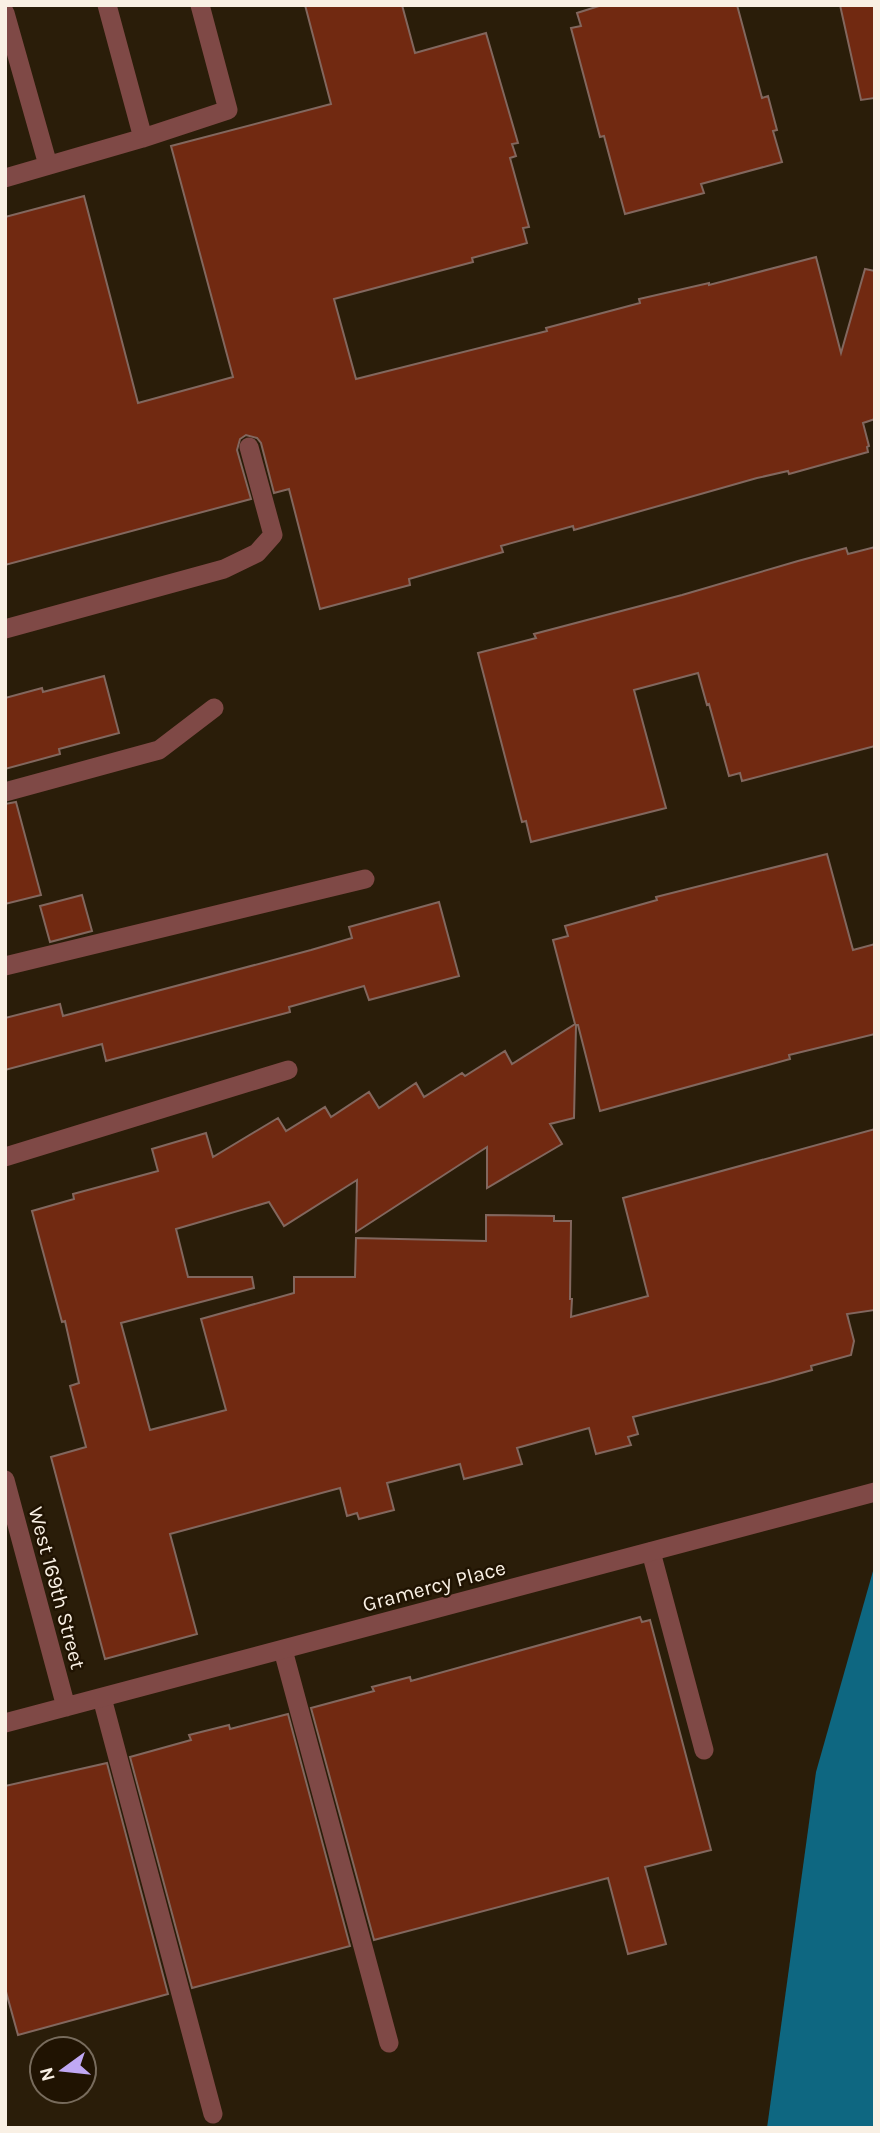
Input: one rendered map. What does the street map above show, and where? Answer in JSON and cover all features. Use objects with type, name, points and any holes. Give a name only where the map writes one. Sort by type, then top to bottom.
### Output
[{"type":"street","points":[[107,5],[143,138]]},
{"type":"street","points":[[5,177],[143,138],[228,110],[200,5]]},
{"type":"street","points":[[5,12],[48,165]]},
{"type":"street","points":[[5,629],[224,569],[257,553],[273,536],[248,447]]},
{"type":"street","points":[[5,792],[159,750],[214,708]]},
{"type":"street","points":[[5,965],[365,879]]},
{"type":"street","points":[[5,1157],[288,1070]]},
{"type":"street","name":"West 169th Street","points":[[5,1480],[66,1707]]},
{"type":"street","name":"Gramercy Place","points":[[5,1723],[875,1492]]},
{"type":"street","points":[[651,1552],[704,1750]]},
{"type":"street","points":[[283,1650],[389,2043]]},
{"type":"street","points":[[102,1698],[213,2114]]},
{"type":"water","points":[[875,1564],[875,2128],[767,2128],[816,1772]]},
{"type":"building","points":[[305,5],[402,5],[415,53],[486,33],[518,143],[512,144],[516,156],[510,158],[529,227],[523,228],[527,243],[472,258],[473,262],[334,299],[356,379],[547,331],[546,328],[640,303],[639,299],[709,285],[816,257],[841,353],[865,269],[875,271],[875,419],[863,423],[868,452],[789,474],[788,471],[757,478],[574,530],[573,526],[501,546],[503,552],[409,579],[410,585],[320,609],[289,489],[274,493],[261,443],[257,438],[246,435],[240,439],[237,450],[251,499],[5,565],[5,217],[84,196],[138,403],[233,377],[171,146],[331,104]]},
{"type":"building","points":[[602,5],[737,5],[762,98],[768,96],[777,130],[773,131],[782,162],[701,184],[704,193],[625,214],[604,136],[600,137],[571,28],[581,26],[577,13]]},
{"type":"building","points":[[840,5],[875,5],[875,98],[861,100]]},
{"type":"building","points":[[875,547],[875,746],[742,781],[740,773],[729,776],[698,673],[634,690],[666,808],[531,842],[526,821],[522,822],[478,653],[536,638],[534,634],[846,548],[848,554]]},
{"type":"building","points":[[104,676],[119,733],[59,749],[60,754],[5,769],[5,698],[42,688],[43,692]]},
{"type":"building","points":[[16,802],[41,895],[5,904],[5,804]]},
{"type":"building","points":[[827,854],[853,950],[875,944],[875,1034],[789,1055],[790,1059],[600,1111],[576,1025],[574,1118],[550,1124],[562,1144],[487,1188],[487,1147],[356,1232],[357,1180],[284,1226],[269,1202],[176,1229],[188,1277],[252,1277],[254,1288],[121,1323],[150,1430],[226,1410],[201,1319],[294,1293],[294,1277],[355,1277],[356,1238],[486,1241],[486,1215],[554,1216],[554,1221],[571,1221],[571,1317],[648,1296],[623,1198],[875,1129],[875,1310],[847,1314],[854,1341],[851,1355],[811,1366],[812,1370],[633,1417],[638,1434],[628,1437],[631,1445],[596,1454],[589,1428],[517,1448],[522,1464],[464,1479],[460,1464],[387,1483],[394,1510],[359,1519],[357,1513],[347,1516],[340,1488],[170,1534],[197,1634],[105,1659],[51,1457],[86,1447],[70,1386],[79,1383],[65,1321],[62,1322],[32,1211],[74,1199],[73,1194],[158,1171],[152,1149],[206,1133],[213,1157],[278,1118],[286,1131],[325,1107],[331,1117],[369,1092],[379,1108],[416,1083],[424,1097],[462,1073],[465,1076],[505,1051],[512,1064],[575,1024],[553,940],[568,936],[565,926],[657,900],[656,897]]},
{"type":"building","points":[[82,895],[92,931],[50,942],[40,906]]},
{"type":"building","points":[[439,902],[459,976],[369,1000],[364,986],[289,1007],[290,1012],[106,1061],[102,1044],[5,1070],[5,1018],[60,1004],[63,1016],[311,950],[352,938],[349,927]]},
{"type":"building","points":[[640,1617],[642,1622],[650,1620],[711,1850],[645,1867],[666,1944],[628,1954],[608,1878],[374,1940],[311,1708],[374,1691],[372,1687],[410,1677],[411,1681]]},
{"type":"building","points":[[288,1714],[350,1946],[192,1988],[130,1757],[191,1740],[189,1735],[229,1725],[230,1729]]},
{"type":"building","points":[[107,1763],[168,1994],[18,2035],[5,1988],[5,1786]]}]
